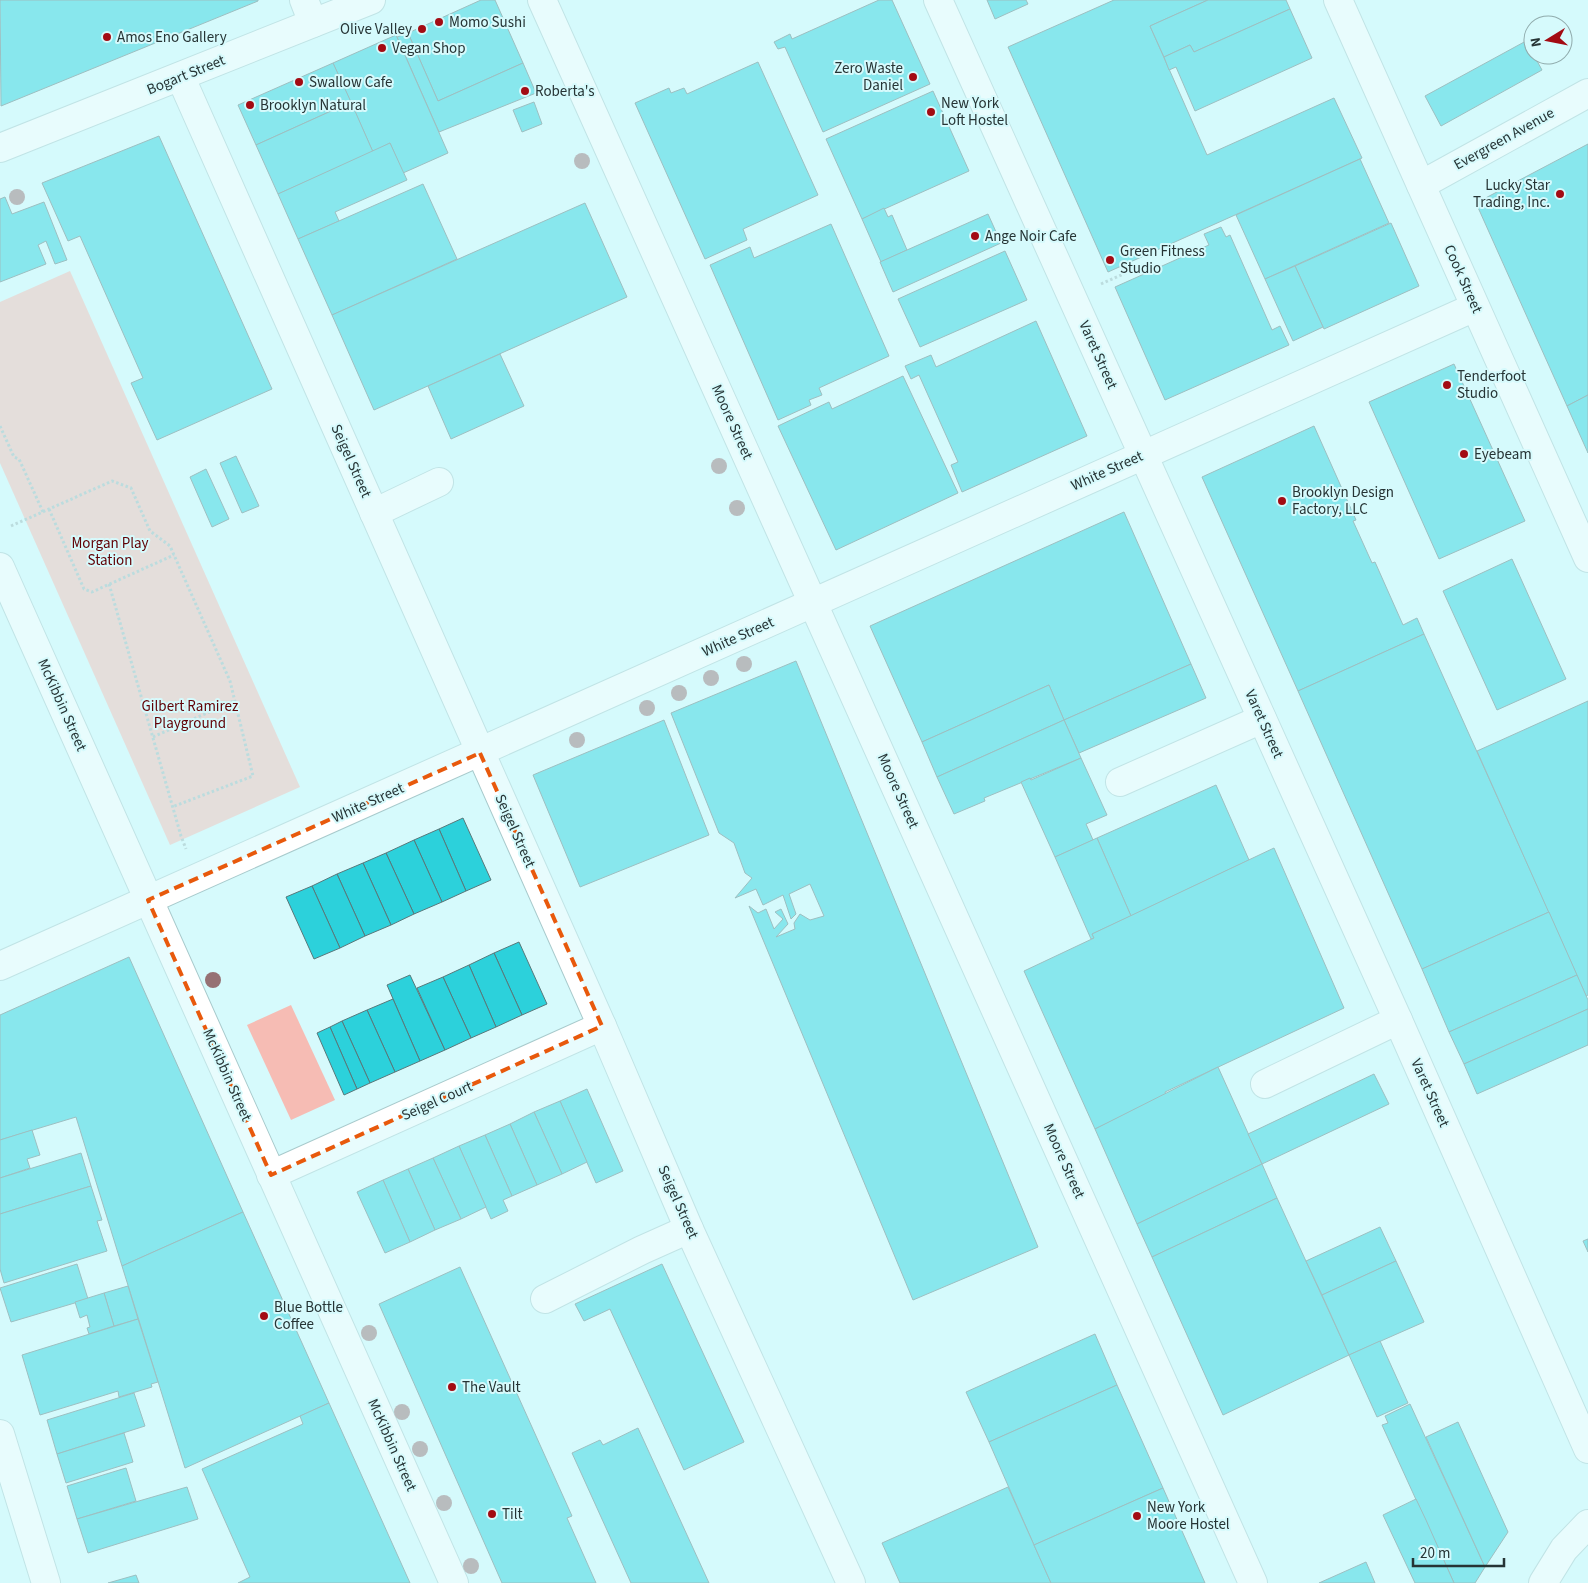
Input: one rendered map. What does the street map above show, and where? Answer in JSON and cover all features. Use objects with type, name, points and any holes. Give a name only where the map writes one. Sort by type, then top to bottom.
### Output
[{"type":"street","name":"Bogart Street","points":[[0,148],[181,78],[309,12],[371,0]]},
{"type":"street","name":"Moore Street","points":[[542,0],[1253,1583]]},
{"type":"street","name":"Varet Street","points":[[938,0],[1398,1020],[1588,1448]]},
{"type":"street","name":"Cook Street","points":[[1338,0],[1588,558]]},
{"type":"street","name":"Seigel Street","points":[[181,78],[602,1026],[689,1229],[851,1583]]},
{"type":"street","name":"Evergreen Avenue","points":[[1421,185],[1588,93]]},
{"type":"street","name":"White Street","points":[[0,966],[1475,307]]},
{"type":"street","points":[[374,513],[439,482]]},
{"type":"street","name":"McKibbin Street","points":[[0,567],[454,1583]]},
{"type":"street","points":[[1120,782],[1262,719]]},
{"type":"street","points":[[1265,1084],[1398,1020]]},
{"type":"street","name":"Seigel Court","points":[[271,1175],[602,1026]]},
{"type":"street","points":[[545,1299],[642,1250],[689,1229]]},
{"type":"street","points":[[0,1434],[46,1583]]},
{"type":"street","points":[[1543,1583],[1564,1549],[1588,1524]]},
{"type":"path","points":[[1101,284],[1146,264]]},
{"type":"path","points":[[0,426],[14,457],[19,459],[43,512]]},
{"type":"path","points":[[11,526],[112,481],[131,488],[150,531],[170,546],[230,681],[253,776],[172,807]]},
{"type":"path","points":[[49,509],[84,589],[92,592],[174,555]]},
{"type":"path","points":[[109,584],[172,807],[186,848]]},
{"type":"path","points":[[153,737],[235,700]]},
{"type":"highlighted area","points":[[480,753],[602,1026],[271,1175],[148,900]]},
{"type":"green space","name":"Gilbert Ramirez Playground","points":[[70,271],[300,787],[170,845],[0,463],[0,302]]},
{"type":"green space","points":[[291,1005],[335,1100],[291,1120],[247,1025]]},
{"type":"building","points":[[0,0],[258,0],[258,1],[1,106]]},
{"type":"building","points":[[481,0],[495,0],[523,63],[438,101],[408,33]]},
{"type":"building","points":[[879,0],[892,0],[930,84],[823,132],[785,47],[778,49],[774,42],[790,34],[792,39]]},
{"type":"building","points":[[987,0],[1026,0],[1028,4],[995,19]]},
{"type":"building","points":[[1114,0],[1208,0],[1150,26],[1207,155],[1334,98],[1362,158],[1108,272],[1008,47]]},
{"type":"building","points":[[1208,0],[1286,0],[1290,9],[1194,52],[1190,45],[1164,57],[1150,26]]},
{"type":"building","points":[[1290,9],[1312,58],[1195,111],[1176,67],[1169,70],[1164,57],[1190,45],[1194,52]]},
{"type":"building","points":[[408,33],[438,101],[523,63],[536,93],[439,132],[397,37]]},
{"type":"building","points":[[396,35],[448,153],[403,173],[390,143],[373,152],[333,63]]},
{"type":"building","points":[[1523,43],[1523,65],[1539,65],[1542,70],[1441,126],[1425,96]]},
{"type":"building","points":[[758,62],[818,195],[743,229],[747,240],[705,259],[635,103],[669,88],[671,93],[684,88],[687,94]]},
{"type":"building","points":[[333,63],[351,102],[256,145],[238,105]]},
{"type":"building","points":[[933,91],[969,171],[862,219],[826,139]]},
{"type":"building","points":[[351,102],[373,152],[278,194],[256,145]]},
{"type":"building","points":[[534,102],[542,124],[522,132],[513,110]]},
{"type":"building","points":[[159,136],[272,389],[157,440],[131,383],[143,378],[80,236],[68,241],[42,183]]},
{"type":"building","points":[[390,143],[407,180],[335,212],[339,221],[298,239],[278,194]]},
{"type":"building","points":[[1588,144],[1588,395],[1567,406],[1476,203]]},
{"type":"building","points":[[1360,159],[1389,223],[1265,279],[1236,215]]},
{"type":"building","points":[[423,184],[457,259],[332,315],[298,239]]},
{"type":"building","points":[[5,197],[12,214],[44,202],[67,260],[55,264],[46,241],[38,245],[46,264],[0,282],[0,199]]},
{"type":"building","points":[[585,203],[627,297],[374,410],[332,315]]},
{"type":"building","points":[[884,208],[888,217],[892,215],[907,250],[881,262],[862,219]]},
{"type":"building","points":[[988,214],[1001,243],[893,292],[880,262]]},
{"type":"building","points":[[1391,223],[1419,286],[1324,329],[1295,266]]},
{"type":"building","points":[[831,224],[889,356],[819,388],[822,395],[809,400],[811,405],[778,420],[710,265],[750,247],[754,258]]},
{"type":"building","points":[[1221,227],[1226,237],[1230,235],[1272,330],[1280,326],[1289,345],[1165,400],[1115,287],[1209,245],[1204,234]]},
{"type":"building","points":[[1005,251],[1027,300],[920,347],[898,299]]},
{"type":"building","points":[[1295,266],[1323,327],[1293,341],[1265,279]]},
{"type":"building","points":[[1036,321],[1087,436],[962,492],[951,465],[958,462],[919,375],[911,379],[905,366],[931,355],[936,367]]},
{"type":"building","points":[[500,354],[524,406],[451,439],[428,386]]},
{"type":"building","points":[[1454,364],[1525,521],[1439,559],[1369,402]]},
{"type":"building","points":[[903,376],[958,493],[836,550],[778,426],[829,402],[832,409]]},
{"type":"building","points":[[1588,395],[1588,453],[1567,406]]},
{"type":"building","points":[[1314,426],[1356,520],[1353,521],[1372,563],[1375,562],[1403,625],[1417,618],[1424,634],[1298,691],[1202,477]]},
{"type":"building","points":[[236,456],[259,506],[242,513],[220,463]]},
{"type":"building","points":[[206,469],[229,519],[212,527],[190,477]]},
{"type":"building","points":[[1124,512],[1191,664],[1064,720],[1049,685],[922,742],[870,626]]},
{"type":"building","points":[[1512,559],[1566,679],[1497,710],[1443,591]]},
{"type":"building","points":[[1424,634],[1549,912],[1422,969],[1298,691]]},
{"type":"building","points":[[796,661],[1038,1247],[913,1300],[749,906],[758,913],[766,909],[774,929],[783,919],[775,912],[781,909],[788,924],[776,937],[795,929],[794,923],[800,914],[810,920],[824,916],[810,884],[789,894],[796,914],[791,919],[783,895],[763,905],[756,889],[735,898],[752,878],[745,873],[734,843],[719,833],[671,713]]},
{"type":"building","points":[[1191,664],[1206,698],[1079,753],[1064,720]]},
{"type":"building","points":[[1049,685],[1064,720],[937,777],[922,742]]},
{"type":"building","points":[[1588,701],[1588,995],[1586,996],[1477,751]]},
{"type":"building","points":[[664,720],[709,835],[580,887],[533,775]]},
{"type":"building","points":[[1064,720],[1081,758],[984,798],[985,801],[954,814],[937,777]]},
{"type":"building","points":[[1081,758],[1107,815],[1086,824],[1093,840],[1055,857],[1021,782],[1030,778],[1031,780]]},
{"type":"building","points":[[1216,785],[1249,860],[1131,916],[1097,838]]},
{"type":"building","points":[[463,818],[491,880],[466,891],[439,829]]},
{"type":"building","points":[[439,829],[466,891],[442,902],[414,840]]},
{"type":"building","points":[[1097,838],[1131,916],[1092,934],[1094,938],[1091,939],[1055,857]]},
{"type":"building","points":[[414,840],[442,902],[414,914],[386,853]]},
{"type":"building","points":[[1274,848],[1344,1008],[1165,1092],[1166,1095],[1095,1129],[1024,971],[1094,938],[1092,934]]},
{"type":"building","points":[[386,853],[414,914],[391,925],[363,863]]},
{"type":"building","points":[[363,863],[391,925],[365,936],[337,874]]},
{"type":"building","points":[[337,874],[365,936],[340,948],[312,886]]},
{"type":"building","points":[[312,886],[340,948],[314,959],[286,897]]},
{"type":"building","points":[[1549,912],[1577,975],[1449,1032],[1422,969]]},
{"type":"building","points":[[519,942],[547,1004],[522,1015],[494,953]]},
{"type":"building","points":[[494,953],[522,1015],[496,1027],[469,965]]},
{"type":"building","points":[[129,957],[243,1212],[122,1266],[76,1117],[0,1140],[0,1015]]},
{"type":"building","points":[[469,965],[496,1027],[471,1038],[443,977]]},
{"type":"building","points":[[410,975],[445,1050],[420,1061],[387,985]]},
{"type":"building","points":[[1577,975],[1588,1000],[1588,1009],[1464,1064],[1449,1032]]},
{"type":"building","points":[[443,977],[471,1038],[445,1050],[417,988]]},
{"type":"building","points":[[393,999],[420,1061],[395,1072],[367,1010]]},
{"type":"building","points":[[1588,1009],[1588,1045],[1477,1094],[1464,1064]]},
{"type":"building","points":[[367,1010],[395,1072],[370,1083],[342,1021]]},
{"type":"building","points":[[342,1021],[370,1083],[357,1089],[330,1027]]},
{"type":"building","points":[[330,1027],[357,1089],[344,1095],[317,1033]]},
{"type":"building","points":[[1218,1067],[1262,1164],[1137,1224],[1095,1129]]},
{"type":"building","points":[[1374,1074],[1389,1104],[1262,1164],[1248,1134]]},
{"type":"building","points":[[587,1089],[623,1171],[596,1183],[560,1101]]},
{"type":"building","points":[[560,1101],[587,1162],[562,1174],[534,1112]]},
{"type":"building","points":[[534,1112],[562,1174],[537,1185],[510,1124]]},
{"type":"building","points":[[510,1124],[537,1185],[512,1196],[485,1135]]},
{"type":"building","points":[[32,1130],[40,1155],[27,1159],[30,1168],[0,1178],[0,1140]]},
{"type":"building","points":[[485,1135],[512,1196],[503,1200],[508,1211],[491,1219],[459,1146]]},
{"type":"building","points":[[459,1146],[486,1207],[461,1219],[433,1158]]},
{"type":"building","points":[[81,1153],[91,1186],[0,1214],[0,1178]]},
{"type":"building","points":[[433,1158],[461,1219],[435,1230],[408,1169]]},
{"type":"building","points":[[1262,1164],[1277,1198],[1152,1257],[1137,1224]]},
{"type":"building","points":[[408,1169],[435,1230],[410,1242],[383,1180]]},
{"type":"building","points":[[383,1180],[410,1242],[385,1253],[357,1192]]},
{"type":"building","points":[[91,1186],[102,1220],[97,1221],[107,1251],[4,1283],[0,1269],[0,1214]]},
{"type":"building","points":[[1277,1198],[1349,1355],[1223,1415],[1152,1257]]},
{"type":"building","points":[[243,1212],[329,1403],[185,1468],[122,1266]]},
{"type":"building","points":[[1380,1227],[1396,1261],[1322,1295],[1306,1261]]},
{"type":"building","points":[[1588,1239],[1588,1252],[1583,1241]]},
{"type":"building","points":[[1396,1261],[1424,1322],[1349,1355],[1322,1295]]},
{"type":"building","points":[[77,1264],[88,1299],[11,1322],[0,1288]]},
{"type":"building","points":[[662,1264],[744,1442],[684,1470],[610,1309],[584,1321],[575,1304]]},
{"type":"building","points":[[460,1267],[572,1516],[567,1518],[596,1583],[502,1583],[379,1304]]},
{"type":"building","points":[[128,1286],[138,1319],[114,1326],[104,1293]]},
{"type":"building","points":[[104,1293],[114,1326],[89,1334],[87,1328],[90,1327],[87,1315],[80,1318],[75,1302]]},
{"type":"building","points":[[138,1319],[158,1382],[151,1384],[152,1387],[119,1397],[118,1391],[40,1415],[22,1355]]},
{"type":"building","points":[[1095,1334],[1117,1385],[989,1442],[966,1392]]},
{"type":"building","points":[[1380,1341],[1408,1403],[1377,1417],[1349,1355]]},
{"type":"building","points":[[1117,1385],[1163,1488],[1034,1545],[989,1442]]},
{"type":"building","points":[[134,1393],[145,1426],[57,1454],[47,1420]]},
{"type":"building","points":[[329,1403],[410,1583],[238,1583],[250,1577],[202,1469],[303,1424],[300,1416]]},
{"type":"building","points":[[1410,1404],[1485,1567],[1475,1583],[1454,1583],[1382,1425],[1388,1423],[1385,1416]]},
{"type":"building","points":[[1458,1422],[1508,1532],[1485,1567],[1426,1437]]},
{"type":"building","points":[[638,1428],[709,1583],[631,1583],[572,1453],[600,1440],[603,1445]]},
{"type":"building","points":[[124,1433],[133,1462],[66,1483],[57,1454]]},
{"type":"building","points":[[126,1468],[136,1501],[77,1519],[67,1486]]},
{"type":"building","points":[[187,1487],[198,1519],[88,1553],[77,1519]]},
{"type":"building","points":[[1008,1487],[1051,1583],[900,1583],[882,1543]]},
{"type":"building","name":"New York Moore Hostel","points":[[1163,1488],[1205,1583],[1051,1583],[1034,1545]]},
{"type":"building","points":[[1416,1499],[1454,1583],[1415,1583],[1383,1515]]},
{"type":"building","points":[[1366,1562],[1375,1583],[1319,1583]]},
{"type":"building","points":[[136,1575],[139,1583],[108,1583]]},
{"type":"place","name":"Momo Sushi","points":[[439,22]]},
{"type":"place","name":"Olive Valley","points":[[422,29]]},
{"type":"place","name":"Amos Eno Gallery","points":[[107,37]]},
{"type":"place","name":"Vegan Shop","points":[[382,48]]},
{"type":"place","name":"Zero Waste Daniel","points":[[913,77]]},
{"type":"place","name":"Swallow Cafe","points":[[299,82]]},
{"type":"place","name":"Roberta's","points":[[525,91]]},
{"type":"place","name":"Brooklyn Natural","points":[[250,105]]},
{"type":"place","name":"New York Loft Hostel","points":[[931,112]]},
{"type":"place","name":"Lucky Star Trading, Inc.","points":[[1560,194]]},
{"type":"place","name":"Ange Noir Cafe","points":[[975,236]]},
{"type":"place","name":"Green Fitness Studio","points":[[1110,260]]},
{"type":"place","name":"Tenderfoot Studio","points":[[1447,385]]},
{"type":"place","name":"Eyebeam","points":[[1464,454]]},
{"type":"place","name":"Brooklyn Design Factory, LLC","points":[[1282,501]]},
{"type":"place","name":"Blue Bottle Coffee","points":[[264,1316]]},
{"type":"place","name":"The Vault","points":[[452,1387]]},
{"type":"place","name":"Tilt","points":[[492,1514]]},
{"type":"place","name":"New York Moore Hostel","points":[[1137,1516]]},
{"type":"park label","name":"Morgan Play Station","points":[[110,552]]}]
